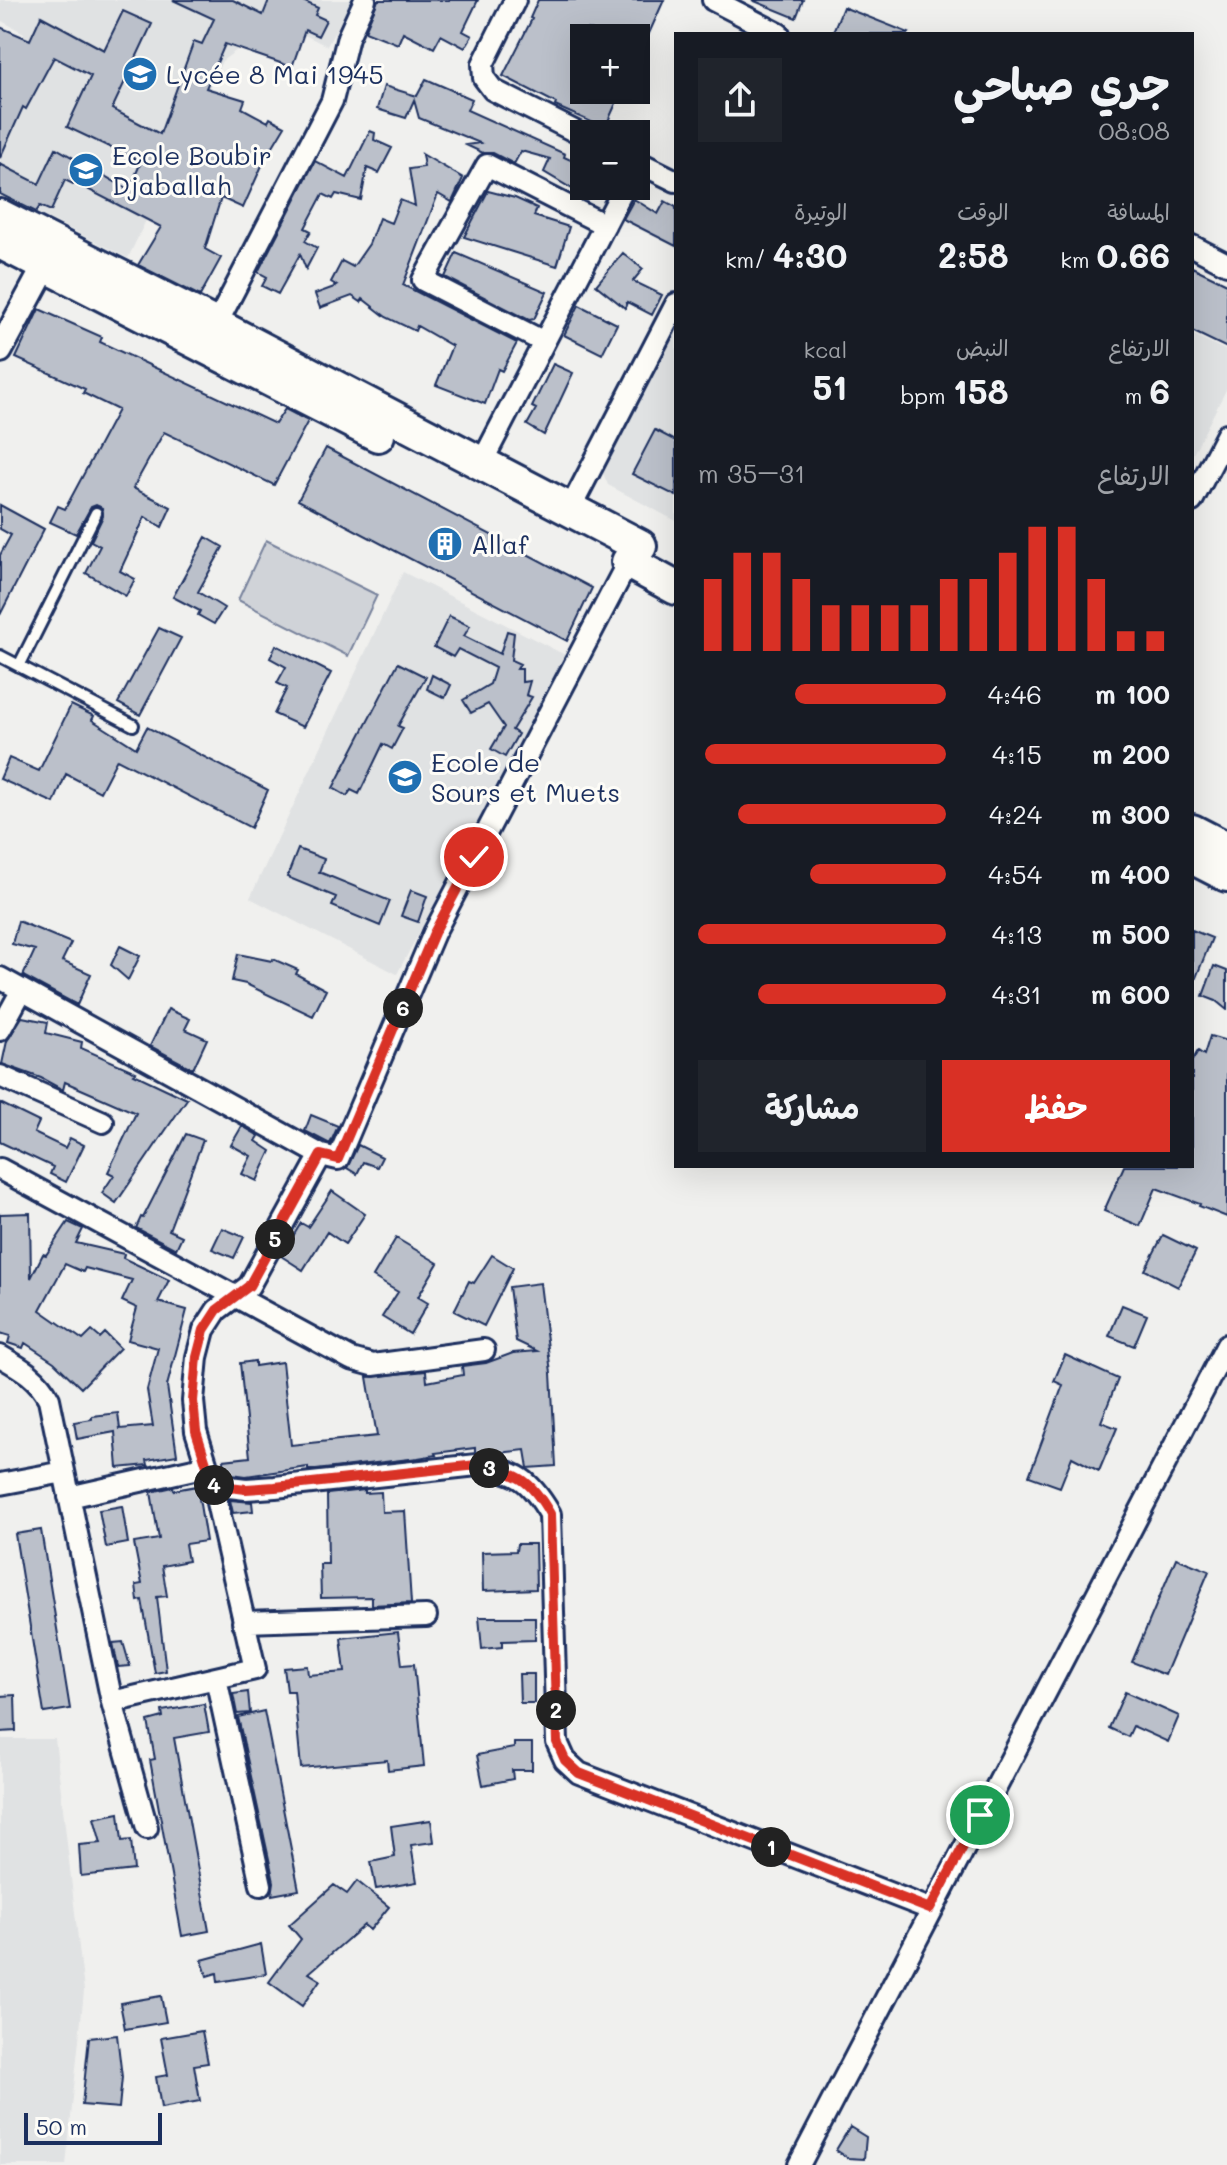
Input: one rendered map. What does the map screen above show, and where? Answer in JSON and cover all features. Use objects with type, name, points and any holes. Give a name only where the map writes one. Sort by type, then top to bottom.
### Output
[{"type":"main road","points":[[0,216],[51,255],[634,554],[674,564]]},
{"type":"main road","points":[[0,242],[51,255],[216,325],[570,509],[674,586]]},
{"type":"main road","points":[[1194,832],[1227,849]]},
{"type":"main road","points":[[1194,858],[1227,875]]},
{"type":"street","points":[[216,325],[332,101],[348,37],[365,0]]},
{"type":"street","points":[[515,0],[483,64],[484,78],[493,90],[570,129]]},
{"type":"street","points":[[713,0],[775,32]]},
{"type":"street","points":[[544,342],[423,280],[487,165],[605,225]]},
{"type":"street","points":[[650,169],[674,180]]},
{"type":"street","points":[[481,464],[618,200]]},
{"type":"street","points":[[1194,247],[1227,264]]},
{"type":"street","points":[[0,350],[51,255]]},
{"type":"street","points":[[570,509],[674,308]]},
{"type":"street","points":[[1194,497],[1227,434]]},
{"type":"street","points":[[0,978],[321,1155],[338,1159],[434,933],[634,554]]},
{"type":"street","points":[[0,1030],[22,990]]},
{"type":"street","points":[[0,1076],[103,1122]]},
{"type":"street","points":[[112,1702],[255,1669],[210,1476],[196,1431],[193,1401],[197,1357],[204,1330],[217,1310],[249,1286],[321,1155]]},
{"type":"street","points":[[0,1169],[351,1359],[373,1365],[484,1350]]},
{"type":"street","points":[[799,2165],[1227,1345]]},
{"type":"street","points":[[0,1356],[42,1384],[49,1399],[112,1702],[147,1828]]},
{"type":"street","points":[[69,1497],[210,1476],[246,1489],[477,1465],[509,1471],[538,1492],[550,1514],[557,1742],[565,1760],[579,1773],[930,1909]]},
{"type":"street","points":[[0,1484],[64,1472]]},
{"type":"street","points":[[243,1622],[426,1616]]},
{"type":"street","points":[[216,1678],[261,1885]]},
{"type":"lane","points":[[19,666],[96,513]]},
{"type":"lane","points":[[0,656],[133,725]]},
{"type":"shaded area","points":[[0,0],[352,0],[327,46],[264,15],[253,38],[222,61],[128,258],[0,194],[0,83],[24,33],[0,20]]},
{"type":"shaded area","points":[[1194,335],[1227,351],[1227,388],[1194,452]]},
{"type":"shaded area","points":[[674,336],[674,520],[608,485],[603,473]]},
{"type":"shaded area","points":[[266,540],[377,595],[348,656],[238,600]]},
{"type":"shaded area","name":"Ecole de Sours et Muets","points":[[403,572],[567,656],[397,974],[250,898]]},
{"type":"shaded area","points":[[0,1739],[55,1739],[84,1991],[66,2165],[0,2165]]},
{"type":"building","points":[[173,0],[233,0],[263,15],[269,0],[301,0],[318,8],[315,15],[326,20],[318,36],[305,30],[292,67],[225,44],[206,88],[245,100],[242,108],[268,122],[270,118],[285,126],[264,161],[243,208],[221,198],[205,249],[221,258],[200,296],[138,265],[161,227],[74,182],[65,180],[51,211],[40,206],[36,212],[0,194],[0,164],[39,184],[56,148],[129,190],[141,162],[67,127],[91,76],[54,57],[26,109],[23,107],[0,158],[0,27],[30,40],[41,16],[104,50],[123,11],[152,24],[112,109],[160,134],[194,41],[202,44],[214,19]]},
{"type":"building","points":[[378,0],[478,0],[463,31],[472,36],[465,48],[441,35],[434,48],[403,32],[398,44],[365,31]]},
{"type":"building","points":[[538,0],[664,0],[650,31],[650,24],[570,24],[570,104],[616,104],[609,120],[587,120],[503,76]]},
{"type":"building","points":[[752,0],[803,0],[796,18]]},
{"type":"building","points":[[843,7],[906,32],[833,32]]},
{"type":"building","points":[[426,79],[472,99],[467,110],[565,154],[564,157],[570,160],[570,188],[544,172],[550,159],[521,151],[514,164],[493,153],[483,153],[466,145],[480,143],[419,118],[414,100],[406,118],[377,109],[384,86],[417,96]]},
{"type":"building","points":[[370,131],[375,133],[374,140],[392,148],[379,173],[367,168],[361,200],[336,194],[333,199],[323,194],[305,228],[311,231],[305,241],[317,248],[306,269],[300,254],[278,294],[262,286],[267,277],[258,272],[315,161],[347,178]]},
{"type":"building","points":[[422,154],[463,178],[452,202],[438,194],[403,285],[517,343],[502,371],[498,369],[485,404],[436,385],[452,346],[417,326],[415,331],[386,317],[363,299],[361,302],[352,296],[320,308],[315,294],[337,286],[331,282],[342,261],[353,267],[369,244],[379,218],[391,223],[400,200],[415,206],[409,169],[424,167]]},
{"type":"building","points":[[488,191],[515,198],[537,208],[534,216],[569,227],[557,266],[464,237]]},
{"type":"building","points":[[633,200],[658,214],[665,201],[674,206],[674,245],[623,219]]},
{"type":"building","points":[[456,253],[547,292],[534,319],[529,320],[445,277]]},
{"type":"building","points":[[623,253],[643,269],[633,281],[662,295],[652,315],[627,302],[625,308],[596,285]]},
{"type":"building","points":[[1194,268],[1227,284],[1227,348],[1194,332]]},
{"type":"building","points":[[579,305],[617,324],[602,354],[564,335]]},
{"type":"building","points":[[39,309],[102,337],[100,342],[275,424],[285,409],[308,421],[274,485],[164,432],[133,488],[171,507],[162,527],[145,517],[120,571],[135,579],[126,596],[86,573],[100,546],[91,541],[103,516],[102,508],[96,505],[91,507],[76,534],[50,522],[58,506],[65,509],[118,410],[83,393],[85,389],[16,358]]},
{"type":"building","points":[[553,364],[573,373],[544,435],[527,425],[536,409],[532,407]]},
{"type":"building","points":[[655,430],[674,440],[674,495],[632,474]]},
{"type":"building","name":"Allaf","points":[[326,448],[592,588],[567,641],[298,500]]},
{"type":"building","points":[[0,505],[44,529],[0,615],[0,555],[11,535],[0,529]]},
{"type":"building","points":[[206,537],[223,547],[198,592],[224,608],[214,624],[198,615],[200,611],[173,597]]},
{"type":"building","points":[[449,616],[470,626],[464,636],[500,654],[507,631],[514,633],[511,660],[520,664],[517,669],[522,669],[522,682],[530,681],[526,695],[532,697],[512,730],[518,734],[505,757],[491,749],[504,727],[488,704],[471,713],[463,700],[490,684],[495,668],[458,649],[453,657],[434,647]]},
{"type":"building","points":[[159,628],[181,638],[140,715],[118,703]]},
{"type":"building","points":[[276,645],[331,673],[303,727],[274,714],[287,688],[277,683],[286,667],[270,658]]},
{"type":"building","points":[[398,663],[426,677],[398,726],[403,728],[392,749],[383,744],[359,794],[351,790],[347,796],[333,788]]},
{"type":"building","points":[[432,675],[451,685],[445,698],[427,689]]},
{"type":"building","points":[[71,705],[94,716],[92,720],[136,748],[147,727],[268,790],[251,828],[117,759],[100,792],[66,774],[54,803],[0,779],[9,758],[39,771]]},
{"type":"building","points":[[298,849],[324,859],[319,872],[390,901],[380,926],[332,906],[336,897],[287,877]]},
{"type":"building","points":[[411,890],[427,896],[418,922],[401,916]]},
{"type":"building","points":[[18,921],[71,943],[62,961],[91,974],[77,1005],[23,976],[35,950],[12,944]]},
{"type":"building","points":[[1194,931],[1212,938],[1194,983]]},
{"type":"building","points":[[120,946],[140,956],[128,980],[111,965]]},
{"type":"building","points":[[238,954],[273,959],[298,970],[296,974],[326,990],[313,1016],[246,984],[232,981]]},
{"type":"building","points":[[1214,966],[1227,971],[1227,1010],[1203,996]]},
{"type":"building","points":[[168,1009],[190,1019],[185,1029],[207,1039],[193,1069],[150,1046]]},
{"type":"building","points":[[22,1017],[48,1022],[46,1033],[82,1042],[81,1048],[187,1099],[116,1203],[102,1193],[114,1175],[108,1172],[136,1113],[65,1082],[63,1090],[41,1078],[2,1064],[7,1041]]},
{"type":"building","points":[[1210,1036],[1227,1041],[1227,1217],[1156,1188],[1140,1226],[1104,1211],[1123,1168],[1194,1168],[1194,1058],[1198,1051],[1204,1055]]},
{"type":"building","points":[[0,1103],[39,1122],[34,1133],[65,1148],[70,1138],[84,1145],[66,1182],[50,1174],[53,1167],[0,1142]]},
{"type":"building","points":[[311,1115],[338,1126],[330,1144],[305,1131]]},
{"type":"building","points":[[242,1126],[259,1136],[256,1141],[271,1151],[257,1181],[242,1174],[251,1156],[231,1145]]},
{"type":"building","points":[[186,1134],[203,1140],[169,1230],[182,1236],[176,1249],[136,1228]]},
{"type":"building","points":[[358,1145],[382,1157],[377,1167],[363,1162],[357,1174],[347,1168]]},
{"type":"building","points":[[332,1191],[365,1214],[345,1244],[327,1232],[303,1270],[281,1256],[301,1223],[308,1227]]},
{"type":"building","points":[[30,1213],[31,1278],[43,1254],[46,1255],[68,1222],[83,1229],[76,1243],[124,1254],[123,1258],[169,1280],[158,1302],[187,1310],[167,1386],[177,1455],[147,1460],[148,1465],[118,1468],[115,1432],[77,1439],[74,1422],[92,1419],[92,1416],[118,1413],[120,1429],[153,1426],[147,1390],[158,1348],[128,1340],[137,1308],[122,1301],[132,1280],[85,1268],[83,1272],[65,1264],[40,1310],[83,1340],[92,1331],[100,1338],[105,1333],[120,1348],[81,1388],[54,1362],[25,1343],[23,1348],[8,1343],[10,1336],[0,1333],[0,1214]]},
{"type":"building","points":[[222,1228],[244,1237],[234,1258],[212,1249]]},
{"type":"building","points":[[1163,1235],[1196,1251],[1178,1287],[1145,1270]]},
{"type":"building","points":[[396,1238],[438,1263],[418,1297],[428,1303],[410,1334],[382,1317],[398,1292],[373,1277]]},
{"type":"building","points":[[492,1255],[513,1268],[484,1326],[454,1311],[469,1281],[474,1283]]},
{"type":"building","points":[[540,1283],[551,1373],[556,1466],[528,1468],[525,1450],[489,1454],[475,1452],[475,1448],[316,1470],[308,1470],[308,1467],[246,1476],[225,1473],[224,1460],[250,1457],[240,1363],[255,1361],[255,1366],[282,1362],[291,1445],[377,1436],[367,1377],[426,1371],[427,1382],[463,1375],[462,1366],[486,1363],[513,1353],[537,1351],[516,1341],[509,1287]]},
{"type":"building","points":[[1122,1305],[1147,1315],[1134,1346],[1109,1336]]},
{"type":"building","points":[[1065,1355],[1118,1379],[1101,1422],[1117,1428],[1099,1471],[1072,1457],[1060,1487],[1029,1476],[1063,1385],[1054,1381]]},
{"type":"building","points":[[197,1486],[206,1541],[185,1544],[188,1561],[162,1566],[167,1596],[157,1597],[166,1671],[155,1673],[142,1600],[138,1601],[136,1585],[142,1584],[134,1543],[159,1539],[151,1492]]},
{"type":"building","points":[[365,1490],[365,1493],[381,1492],[382,1512],[405,1511],[411,1603],[372,1605],[372,1597],[321,1598],[320,1564],[328,1564],[327,1494]]},
{"type":"building","points":[[230,1500],[252,1502],[253,1511],[233,1513]]},
{"type":"building","points":[[122,1506],[128,1543],[106,1547],[99,1510]]},
{"type":"building","points":[[41,1530],[70,1709],[44,1713],[15,1534]]},
{"type":"building","points":[[517,1544],[535,1544],[536,1589],[483,1591],[482,1552],[516,1551]]},
{"type":"building","points":[[1176,1558],[1209,1571],[1165,1675],[1132,1662]]},
{"type":"building","points":[[479,1617],[535,1617],[535,1640],[502,1641],[502,1647],[482,1649]]},
{"type":"building","points":[[398,1632],[402,1665],[414,1664],[424,1766],[388,1770],[387,1760],[301,1768],[294,1691],[287,1691],[284,1668],[307,1666],[308,1675],[345,1672],[341,1638]]},
{"type":"building","points":[[123,1642],[130,1666],[118,1667],[113,1643]]},
{"type":"building","points":[[519,1674],[534,1674],[534,1703],[520,1703]]},
{"type":"building","points":[[248,1692],[250,1713],[237,1714],[233,1694]]},
{"type":"building","points":[[1125,1692],[1179,1716],[1168,1742],[1133,1726],[1128,1737],[1109,1728]]},
{"type":"building","points":[[15,1695],[16,1731],[0,1732],[0,1696]]},
{"type":"building","points":[[204,1704],[209,1732],[174,1738],[209,1931],[182,1936],[150,1760],[155,1759],[148,1721],[163,1717],[162,1711]]},
{"type":"building","points":[[264,1711],[299,1890],[272,1895],[274,1882],[238,1717]]},
{"type":"building","points":[[514,1743],[532,1743],[532,1770],[512,1770],[513,1779],[483,1785],[477,1755],[514,1748]]},
{"type":"building","points":[[119,1813],[122,1841],[131,1840],[134,1870],[81,1876],[79,1845],[101,1843],[94,1818]]},
{"type":"building","points":[[431,1820],[434,1842],[411,1845],[417,1882],[376,1889],[371,1862],[395,1857],[391,1826]]},
{"type":"building","points":[[357,1881],[389,1907],[370,1930],[364,1925],[309,1973],[320,1980],[302,2006],[269,1982],[301,1939],[289,1925],[334,1885],[347,1894]]},
{"type":"building","points":[[261,1944],[266,1974],[218,1982],[217,1973],[207,1976],[202,1960]]},
{"type":"building","points":[[161,1996],[166,2022],[125,2029],[120,2003]]},
{"type":"building","points":[[202,2031],[208,2063],[194,2065],[200,2101],[161,2108],[156,2077],[168,2075],[161,2038]]},
{"type":"building","points":[[117,2035],[122,2077],[119,2108],[82,2105],[89,2038]]},
{"type":"building","points":[[850,2127],[866,2137],[864,2159],[848,2158],[836,2150]]},
{"type":"place","name":"Lycée 8 Mai 1945","points":[[140,74]]},
{"type":"place","name":"Ecole Boubir Djaballah","points":[[86,170]]},
{"type":"place","name":"Allaf","points":[[445,544]]},
{"type":"place","name":"Ecole de Sours et Muets","points":[[405,777]]},
{"type":"route","points":[[474,857],[434,933],[338,1159],[321,1155],[249,1286],[217,1310],[204,1330],[197,1357],[193,1401],[196,1431],[213,1485],[246,1489],[275,1487],[477,1465],[509,1471],[538,1492],[550,1514],[557,1742],[565,1760],[579,1773],[930,1909],[980,1815]]}]
